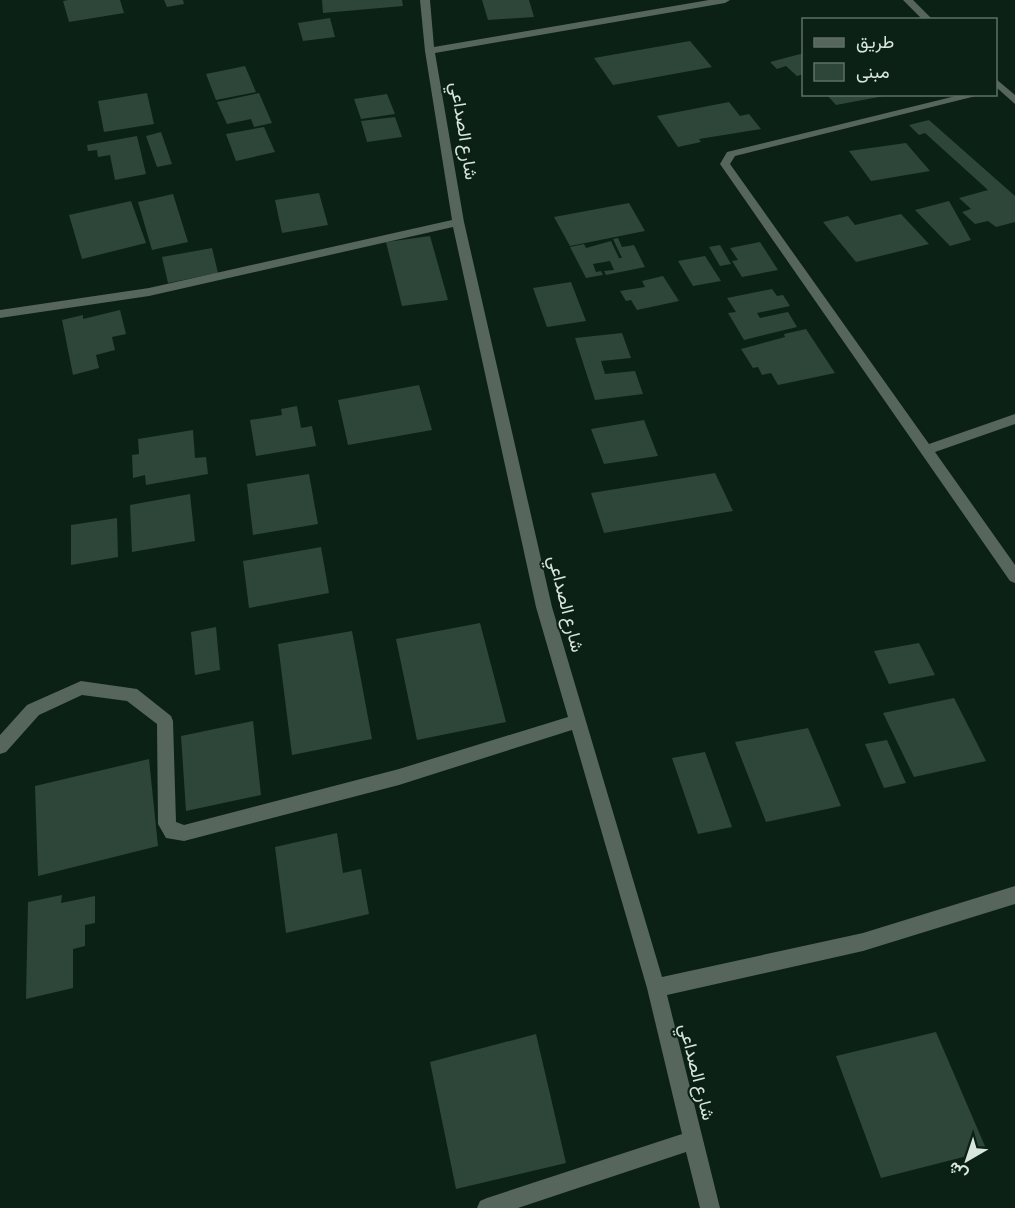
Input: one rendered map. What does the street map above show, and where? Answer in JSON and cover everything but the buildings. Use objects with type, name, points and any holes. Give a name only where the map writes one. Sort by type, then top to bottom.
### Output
[{"type":"street","name":"شارع الصداعي","points":[[425,0],[430,51],[458,222],[544,607],[656,988],[710,1208]]},
{"type":"street","points":[[430,51],[725,0]]},
{"type":"street","points":[[908,0],[927,18]]},
{"type":"street","points":[[998,87],[1015,101]]},
{"type":"street","points":[[971,96],[731,154],[725,164],[1015,577]]},
{"type":"street","points":[[0,314],[149,292],[458,222]]},
{"type":"street","points":[[926,450],[1015,419]]},
{"type":"street","points":[[0,747],[33,710],[81,688],[131,694],[165,721],[167,824],[172,832],[184,833],[399,777],[577,721]]},
{"type":"street","points":[[656,988],[863,942],[1015,896]]},
{"type":"street","points":[[488,1208],[693,1140]]}]
